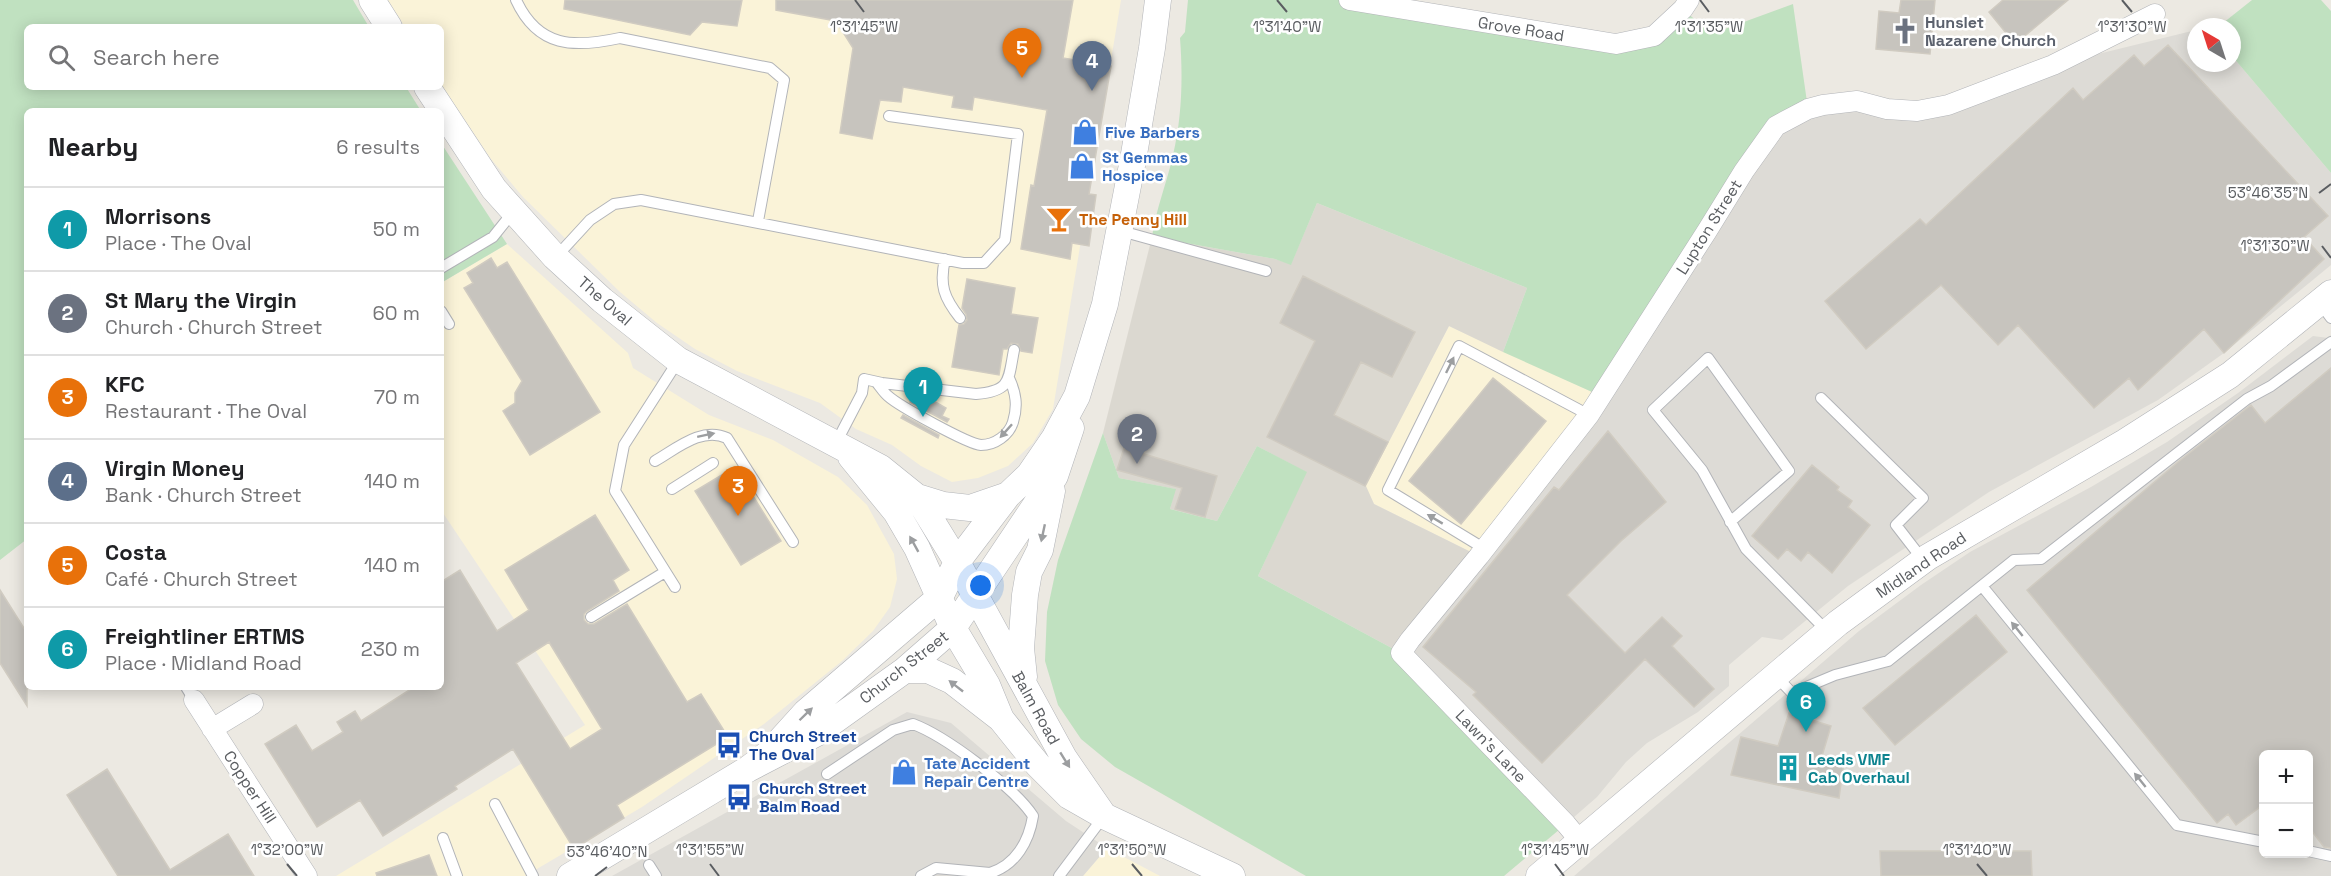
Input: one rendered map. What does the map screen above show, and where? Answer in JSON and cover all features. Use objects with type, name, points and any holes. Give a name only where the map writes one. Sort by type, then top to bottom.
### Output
[{"type":"street","points":[[372,0],[387,24]]},
{"type":"street","name":"Grove Road","points":[[1349,0],[1429,7],[1616,44],[1654,36],[1686,4]]},
{"type":"street","name":"Church Street","points":[[748,769],[768,754],[806,712],[939,597],[957,562],[1008,495],[1029,475],[1055,437],[1077,396],[1105,304],[1121,231],[1155,7]]},
{"type":"street","name":"Lupton Street","points":[[1401,653],[1589,415],[1744,171],[1776,126],[1808,109],[1823,105],[1857,101],[1887,109],[1917,111],[1948,105],[2053,65],[2155,14]]},
{"type":"street","name":"The Oval","points":[[429,90],[440,108]]},
{"type":"street","name":"The Oval","points":[[444,114],[477,166],[513,211],[555,257],[602,300],[678,360],[881,468],[917,497],[957,562]]},
{"type":"street","name":"Midland Road","points":[[1539,876],[1828,631],[1923,561],[2125,442],[2230,375],[2327,305]]},
{"type":"street","name":"Church Street","points":[[570,876],[748,769],[817,733],[905,670],[953,628],[1055,476],[1077,407],[1077,396]]},
{"type":"street","name":"The Oval","points":[[839,446],[896,512],[917,548],[939,597]]},
{"type":"street","points":[[1026,691],[1021,648],[1025,595],[1029,572],[1040,550],[1055,476]]},
{"type":"street","points":[[917,497],[943,505],[970,508],[1008,495]]},
{"type":"street","name":"Balm Road","points":[[957,562],[1064,758],[1104,816]]},
{"type":"street","name":"Balm Road","points":[[939,597],[953,628],[987,685],[1001,719],[1038,765],[1069,796],[1104,816],[1232,876]]},
{"type":"street","name":"Lawn's Lane","points":[[1401,653],[1580,841]]},
{"type":"street","points":[[905,670],[928,670],[952,681],[1001,719]]},
{"type":"street","name":"Copper Hill","points":[[190,693],[307,876]]},
{"type":"street","points":[[212,729],[253,704]]},
{"type":"lane","points":[[516,0],[530,24],[544,36],[562,43],[598,43],[620,38],[770,68],[784,80],[758,221]]},
{"type":"lane","points":[[555,257],[590,220],[614,204],[641,200],[758,221],[963,263],[984,262],[1005,240],[1018,134],[889,116]]},
{"type":"lane","points":[[444,262],[493,237],[513,211]]},
{"type":"lane","points":[[1121,231],[1266,271]]},
{"type":"lane","points":[[945,259],[941,280],[950,306],[960,318]]},
{"type":"lane","points":[[444,316],[449,324]]},
{"type":"lane","points":[[1775,675],[1792,693],[1835,675],[1888,661],[2014,560],[2041,559],[2247,399],[2271,386],[2331,342]]},
{"type":"lane","points":[[1485,549],[1388,490],[1459,346],[1589,415]]},
{"type":"lane","points":[[839,446],[862,393],[864,379],[976,394],[1000,390],[1009,378],[1014,350]]},
{"type":"lane","points":[[1730,522],[1789,471],[1708,358],[1653,410],[1702,470],[1730,522],[1746,549],[1828,631]]},
{"type":"lane","points":[[675,587],[615,491],[624,445],[678,360]]},
{"type":"lane","points":[[876,382],[888,397],[957,437],[982,445],[997,441],[1011,427],[1016,414],[1016,399],[1009,378]]},
{"type":"lane","points":[[1821,398],[1923,498],[1896,525],[1923,561]]},
{"type":"lane","points":[[655,461],[699,436],[717,433],[727,438],[793,542]]},
{"type":"lane","points":[[672,489],[713,463]]},
{"type":"lane","points":[[591,617],[665,572]]},
{"type":"lane","points":[[1982,586],[2176,825],[2259,841]]},
{"type":"lane","points":[[827,774],[893,730],[913,724],[942,738],[996,779],[1024,802],[1033,816],[1030,834],[1022,848],[999,870],[990,873],[936,868],[921,876]]},
{"type":"lane","points":[[495,804],[533,876]]},
{"type":"lane","points":[[1059,876],[1104,816]]},
{"type":"lane","points":[[443,838],[457,876]]},
{"type":"lane","points":[[2313,852],[2331,856]]},
{"type":"lane","points":[[649,865],[656,876]]},
{"type":"shaded area","points":[[388,0],[1121,0],[1053,409],[1033,443],[1008,466],[978,478],[952,482],[921,466],[892,445],[856,429],[820,403],[737,371],[695,349],[657,323],[620,292],[523,197],[491,159],[444,88],[444,24],[403,24]]},
{"type":"shaded area","points":[[2187,32],[2187,72],[2241,72],[2241,67],[2331,173],[2331,265],[2224,353],[2158,400],[1989,492],[1848,586],[1782,640],[1762,637],[1729,665],[1729,686],[1698,712],[1647,743],[1626,762],[1597,797],[1566,824],[1401,653],[1589,415],[1744,171],[1808,109],[1917,111],[2053,65]]},
{"type":"shaded area","points":[[1317,203],[1527,288],[1503,352],[1449,326],[1366,486],[1374,504],[1479,556],[1401,653],[1258,576],[1306,472],[1257,446],[1217,521],[1170,509],[1175,489],[1119,478],[1103,433],[1152,237],[1275,259],[1291,264]]},
{"type":"shaded area","points":[[507,244],[628,353],[633,368],[709,415],[773,440],[838,477],[867,505],[894,554],[897,579],[890,607],[873,631],[842,661],[764,724],[642,807],[525,876],[336,876],[585,725],[444,514],[444,281]]},
{"type":"shaded area","points":[[1449,326],[1601,396],[1479,556],[1374,504],[1365,486]]},
{"type":"shaded area","points":[[2331,335],[2331,876],[1574,876],[1859,631],[1921,585],[1970,552],[2091,487],[2167,442],[2238,393],[2313,336],[2328,338]]},
{"type":"shaded area","name":"Tate Accident Repair Centre","points":[[907,712],[951,723],[1066,821],[1107,848],[1083,876],[612,876]]},
{"type":"shaded area","points":[[1107,848],[1160,876],[1083,876]]},
{"type":"green space","points":[[0,0],[353,0],[367,24],[24,24],[24,90],[408,90],[419,108],[24,108],[24,541],[0,560]]},
{"type":"green space","points":[[1188,0],[1349,0],[1592,40],[1654,36],[1683,9],[1711,34],[1793,4],[1808,109],[1776,126],[1601,396],[1503,352],[1527,288],[1317,203],[1291,265],[1275,259],[1152,237],[1176,141],[1180,112],[1180,38],[1185,32]]},
{"type":"green space","points":[[2252,0],[2321,0],[2331,11],[2331,173],[2241,67],[2241,18],[2229,18]]},
{"type":"green space","points":[[444,148],[507,244],[444,281]]},
{"type":"green space","points":[[1103,433],[1119,478],[1176,489],[1170,509],[1217,521],[1257,446],[1307,472],[1258,576],[1401,653],[1566,824],[1504,876],[1306,876],[1115,767],[1081,739],[1058,705],[1045,661],[1047,612],[1058,560]]},
{"type":"building","points":[[565,0],[742,0],[737,26],[702,22],[690,35],[564,9]]},
{"type":"building","points":[[776,0],[1073,0],[1063,58],[1111,66],[1089,194],[1096,195],[1089,246],[1072,243],[1070,259],[1021,249],[1031,185],[1034,186],[1047,110],[974,97],[972,110],[952,107],[954,96],[903,87],[901,102],[880,100],[872,139],[840,133],[853,48],[836,21],[776,10]]},
{"type":"building","name":"Hunslet Nazarene Church","points":[[1901,0],[1935,0],[1930,54],[1876,49],[1879,11],[1899,13]]},
{"type":"building","points":[[2003,0],[2068,0],[2015,44],[1989,12]]},
{"type":"building","points":[[2168,45],[2187,65],[2187,72],[2193,72],[2328,216],[2304,237],[2324,259],[2224,353],[2204,329],[2138,390],[2129,378],[2094,408],[2018,325],[1998,345],[1941,285],[1866,349],[1825,301],[1920,219],[1926,225],[2073,88],[2083,100],[2134,55],[2144,66]]},
{"type":"building","points":[[491,258],[497,268],[507,262],[600,412],[530,455],[503,411],[515,403],[515,393],[522,381],[464,288],[473,283],[467,273]]},
{"type":"building","points":[[1303,276],[1415,332],[1392,377],[1361,362],[1334,415],[1388,442],[1365,486],[1267,437],[1315,341],[1280,323]]},
{"type":"building","points":[[967,279],[1015,288],[1011,314],[1038,318],[1032,353],[1021,351],[1018,344],[1011,343],[1007,349],[1003,349],[999,375],[952,367],[959,325],[964,324],[967,320],[962,308]]},
{"type":"building","points":[[2331,368],[2331,848],[2324,847],[2313,833],[2313,750],[2259,750],[2259,808],[2236,825],[2228,814],[2217,823],[2027,590],[2178,462],[2251,405],[2265,423]]},
{"type":"building","points":[[1493,378],[1546,421],[1461,524],[1409,481]]},
{"type":"building","points":[[923,395],[946,408],[942,416],[949,419],[947,422],[910,402],[911,398],[919,402]]},
{"type":"building","points":[[903,415],[939,435],[938,438],[901,418]]},
{"type":"building","points":[[1608,431],[1666,502],[1621,541],[1567,595],[1625,653],[1662,617],[1682,636],[1672,646],[1714,689],[1694,707],[1645,659],[1542,763],[1473,695],[1476,692],[1423,647],[1554,487],[1559,490]]},
{"type":"building","points":[[1124,448],[1217,476],[1205,517],[1175,509],[1182,488],[1117,470]]},
{"type":"building","points":[[1812,465],[1839,487],[1837,490],[1852,501],[1848,507],[1870,525],[1832,573],[1808,552],[1801,561],[1787,549],[1778,559],[1752,536]]},
{"type":"building","points":[[735,467],[781,541],[741,565],[695,491]]},
{"type":"building","points":[[595,515],[629,570],[613,580],[619,591],[587,611],[584,614],[584,620],[588,624],[594,624],[627,604],[687,702],[701,694],[728,737],[617,805],[624,818],[574,849],[513,749],[455,786],[457,789],[383,836],[360,800],[317,827],[265,744],[296,725],[312,751],[343,732],[337,722],[355,711],[361,721],[409,690],[444,690],[444,580],[460,570],[497,631],[529,610],[505,570]],"holes":[[[549,642],[602,729],[570,749],[516,663]]]},
{"type":"building","points":[[0,590],[24,628],[24,690],[27,690],[27,706],[0,663]]},
{"type":"building","points":[[1976,615],[2007,652],[1895,745],[1863,708]]},
{"type":"building","name":"Leeds VMF Cab Overhaul","points":[[1789,713],[1831,726],[1822,756],[1844,761],[1839,798],[1731,775],[1741,737],[1778,746]]},
{"type":"building","points":[[107,769],[170,870],[228,834],[254,876],[118,876],[67,795]]},
{"type":"building","points":[[1880,851],[2031,851],[2032,876],[1881,876]]},
{"type":"building","points":[[429,855],[437,876],[377,876],[376,873]]},
{"type":"place","name":"Hunslet Nazarene Church","points":[[1905,31]]},
{"type":"place","name":"Costa","points":[[1022,78]]},
{"type":"place","name":"Virgin Money","points":[[1092,91]]},
{"type":"place","name":"Five Barbers","points":[[1085,132]]},
{"type":"place","name":"St Gemmas Hospice","points":[[1082,166]]},
{"type":"place","name":"The Penny Hill","points":[[1059,219]]},
{"type":"place","name":"Morrisons","points":[[923,417]]},
{"type":"place","name":"St Mary the Virgin","points":[[1137,464]]},
{"type":"place","name":"KFC","points":[[738,516]]},
{"type":"place","name":"Freightliner ERTMS","points":[[1806,732]]},
{"type":"place","name":"Church Street The Oval","points":[[729,745]]},
{"type":"place","name":"Leeds VMF Cab Overhaul","points":[[1788,768]]},
{"type":"place","name":"Tate Accident Repair Centre","points":[[904,772]]},
{"type":"place","name":"Church Street Balm Road","points":[[739,797]]}]
